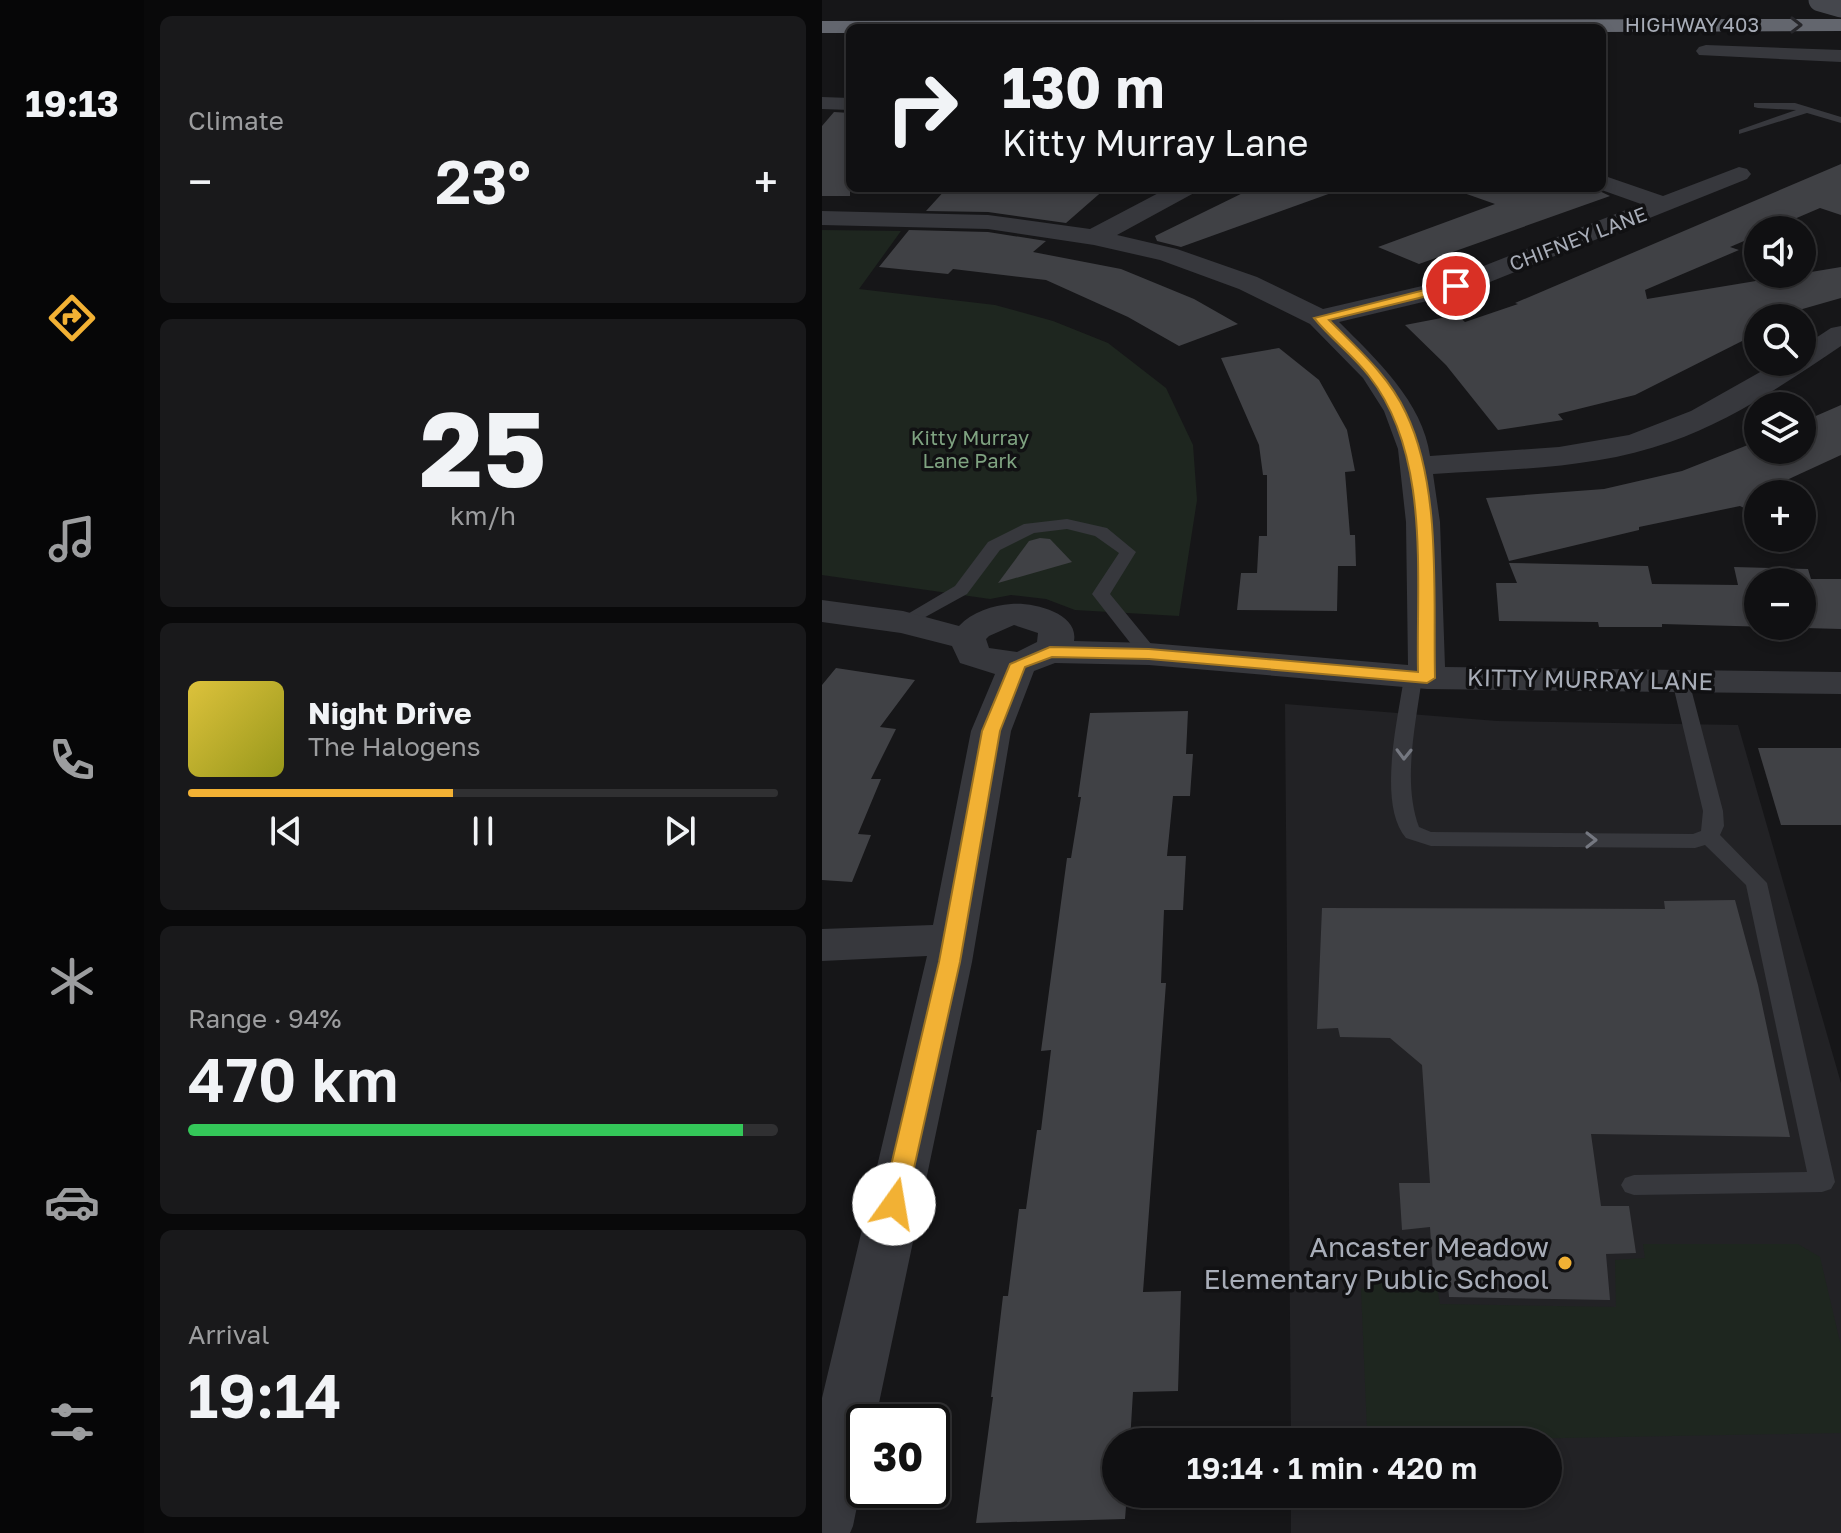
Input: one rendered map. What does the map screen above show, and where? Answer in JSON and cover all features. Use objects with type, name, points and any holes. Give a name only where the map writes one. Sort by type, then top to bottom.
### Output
[{"type":"highway","name":"HIGHWAY 403","points":[[1793,2],[1841,4]]},
{"type":"highway","name":"HIGHWAY 403","points":[[1606,25],[1841,25]]},
{"type":"highway","name":"HIGHWAY 403","points":[[822,27],[846,27]]},
{"type":"main road","points":[[1820,0],[1841,4]]},
{"type":"street","points":[[1706,51],[1841,56]]},
{"type":"street","points":[[822,103],[846,104]]},
{"type":"street","name":"CHIFNEY LANE","points":[[1320,318],[1456,286],[1739,174]]},
{"type":"street","points":[[1606,183],[1666,205]]},
{"type":"street","points":[[1094,237],[1178,192]]},
{"type":"street","points":[[822,218],[974,221],[1094,237],[1182,259],[1248,283],[1320,318],[1374,373],[1399,411],[1414,449],[1423,522],[1420,678]]},
{"type":"street","points":[[1816,350],[1841,334]]},
{"type":"street","points":[[1416,466],[1574,453],[1640,443],[1732,402],[1775,376]]},
{"type":"street","name":"KITTY MURRAY LANE","points":[[822,611],[903,622],[1011,646],[1149,654],[1420,678],[1841,683]]},
{"type":"street","points":[[825,1493],[949,962],[991,731],[1011,646]]},
{"type":"street","points":[[822,945],[952,940]]},
{"type":"lane","points":[[1758,105],[1795,106],[1841,120]]},
{"type":"lane","points":[[1743,132],[1807,109]]},
{"type":"lane","points":[[903,622],[961,590],[994,546],[1030,528],[1067,524],[1101,532],[1128,552],[1101,594],[1149,654]]},
{"type":"lane","points":[[1420,678],[1403,744],[1404,807],[1408,828],[1417,836],[1695,841],[1709,836],[1714,826],[1713,811],[1681,681]]},
{"type":"lane","points":[[1634,1185],[1822,1182],[1756,883],[1709,836]]},
{"type":"shaded area","name":"Ancaster Meadow Elementary Public School","points":[[1285,704],[1497,721],[1738,725],[1841,1083],[1841,1533],[1291,1533],[1291,1508],[1562,1508],[1562,1428],[1291,1428]]},
{"type":"green space","name":"Kitty Murray Lane Park","points":[[822,230],[901,231],[859,289],[995,305],[1053,321],[1108,343],[1166,388],[1193,445],[1197,500],[1179,616],[1075,610],[1046,599],[1011,595],[990,599],[822,575]]},
{"type":"green space","points":[[1643,1244],[1798,1244],[1820,1257],[1841,1346],[1841,1433],[1562,1438],[1562,1428],[1367,1428],[1361,1289],[1388,1277],[1414,1273],[1435,1277],[1440,1304],[1616,1307],[1615,1260],[1645,1258]]},
{"type":"building","points":[[834,112],[846,113],[846,192],[850,192],[850,196],[822,196],[822,126]]},
{"type":"building","points":[[1841,164],[1841,215],[1820,208],[1801,216],[1744,216],[1744,241],[1730,247],[1739,250],[1645,290],[1647,299],[1744,283],[1744,288],[1816,288],[1816,271],[1841,267],[1841,298],[1816,305],[1744,304],[1744,340],[1635,395],[1558,414],[1563,420],[1498,430],[1446,365],[1405,325],[1457,315],[1465,322],[1518,304],[1515,303]]},
{"type":"building","points":[[943,192],[1101,192],[1066,223],[988,212],[926,211]]},
{"type":"building","points":[[1245,192],[1334,192],[1181,247],[1157,241],[1155,236]]},
{"type":"building","points":[[1461,192],[1602,192],[1610,196],[1419,264],[1378,247],[1495,204]]},
{"type":"building","points":[[909,230],[988,232],[1046,241],[1033,252],[1121,269],[1194,299],[1238,324],[1179,346],[1128,317],[1046,280],[953,269],[948,274],[879,267]]},
{"type":"building","points":[[1279,348],[1319,380],[1347,430],[1355,471],[1345,472],[1350,535],[1355,535],[1356,566],[1338,566],[1337,611],[1237,610],[1241,573],[1257,573],[1259,536],[1267,536],[1267,475],[1263,475],[1259,445],[1221,358]]},
{"type":"building","points":[[1841,405],[1841,455],[1787,480],[1744,480],[1744,508],[1740,506],[1639,527],[1639,530],[1509,561],[1486,498],[1604,489],[1682,471],[1744,447],[1744,464],[1816,464],[1816,416]]},
{"type":"building","points":[[1050,539],[1072,562],[998,583],[1029,541]]},
{"type":"building","points":[[1509,563],[1648,566],[1652,584],[1738,585],[1734,567],[1771,568],[1744,568],[1744,626],[1662,624],[1662,627],[1599,627],[1598,622],[1499,621],[1496,583],[1517,583]]},
{"type":"building","points":[[1816,579],[1841,579],[1841,629],[1816,628]]},
{"type":"building","points":[[836,668],[915,680],[880,727],[896,729],[871,779],[881,779],[858,834],[871,835],[852,882],[822,880],[822,685]]},
{"type":"building","points":[[1188,711],[1186,754],[1193,754],[1190,796],[1173,796],[1167,856],[1186,856],[1183,910],[1164,910],[1161,983],[1166,983],[1143,1292],[1181,1291],[1178,1391],[1133,1392],[1131,1428],[1102,1428],[1102,1508],[1126,1508],[1125,1519],[976,1523],[1003,1296],[1008,1296],[1019,1209],[1026,1209],[1037,1130],[1041,1130],[1051,1050],[1041,1051],[1067,858],[1071,858],[1081,797],[1078,797],[1090,713]]},
{"type":"building","points":[[1758,748],[1841,748],[1841,825],[1781,825]]},
{"type":"building","points":[[1735,900],[1758,985],[1790,1137],[1591,1134],[1601,1206],[1629,1206],[1636,1253],[1606,1254],[1610,1300],[1449,1297],[1447,1273],[1433,1273],[1430,1227],[1402,1230],[1399,1183],[1430,1183],[1422,1065],[1390,1038],[1340,1037],[1338,1028],[1317,1029],[1322,908],[1665,909],[1664,901]]},
{"type":"place","name":"Ancaster Meadow Elementary Public School","points":[[1565,1263]]},
{"type":"route","points":[[894,1204],[949,962],[991,731],[1018,664],[1050,652],[1149,654],[1427,678],[1423,522],[1414,449],[1399,411],[1374,373],[1320,318],[1456,286]]}]
